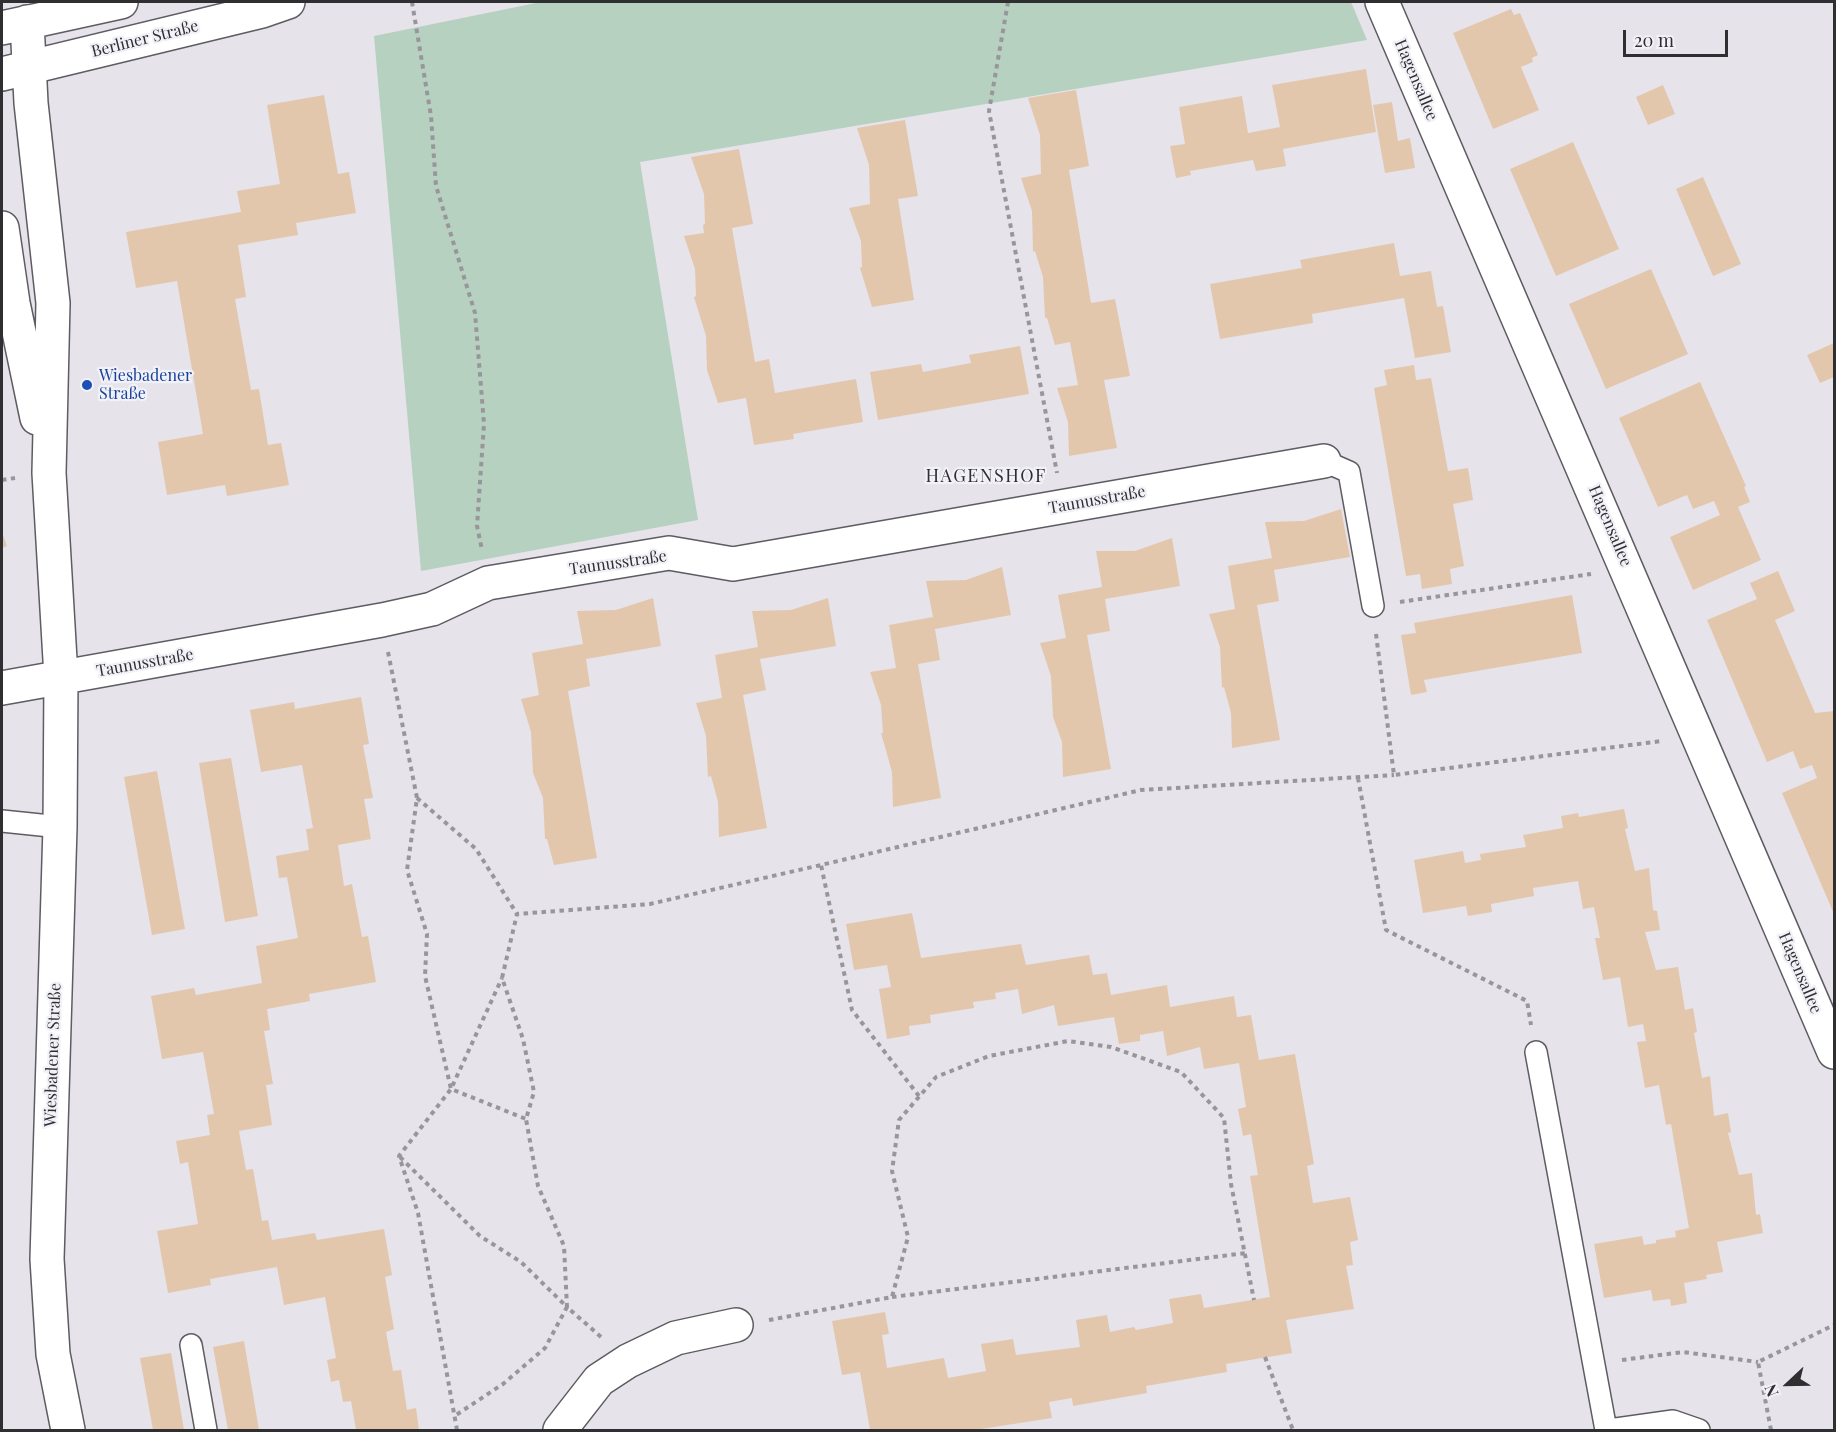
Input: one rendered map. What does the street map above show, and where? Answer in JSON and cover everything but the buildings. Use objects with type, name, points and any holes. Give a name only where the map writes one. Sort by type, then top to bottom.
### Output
[{"type":"street","points":[[18,17],[122,2]]},
{"type":"street","name":"Berliner Straße","points":[[15,71],[288,2]]},
{"type":"street","name":"Hagensallee","points":[[1382,2],[1628,568],[1834,1052]]},
{"type":"street","name":"Wiesbadener Straße","points":[[18,17],[15,71],[53,303],[49,473],[60,677],[60,827],[47,1259],[53,1354],[68,1431]]},
{"type":"street","name":"Wiesbadener Straße","points":[[2,228],[13,303],[49,473]]},
{"type":"street","name":"Taunusstraße","points":[[60,677],[382,621],[432,609],[488,583],[669,553],[733,564],[1324,461]]},
{"type":"street","points":[[2,688],[60,677]]},
{"type":"street","points":[[560,1431],[599,1380],[628,1361],[676,1338],[736,1326]]},
{"type":"lane","points":[[1324,461],[1349,472],[1373,606]]},
{"type":"lane","points":[[2,821],[60,827]]},
{"type":"lane","points":[[1536,1052],[1593,1363],[1608,1431],[1673,1421],[1699,1431]]},
{"type":"lane","points":[[191,1345],[206,1431]]},
{"type":"path","points":[[412,2],[431,116],[436,186],[475,314],[484,423],[477,526],[488,583]]},
{"type":"path","points":[[1008,2],[989,111],[1063,506]]},
{"type":"path","points":[[1395,775],[1373,606],[1628,568]]},
{"type":"path","points":[[382,621],[417,798],[407,870],[427,934],[425,976],[451,1089]]},
{"type":"path","points":[[517,914],[650,904],[1141,790],[1395,775],[1699,736]]},
{"type":"path","points":[[1358,778],[1386,930],[1527,1000],[1536,1052]]},
{"type":"path","points":[[399,1156],[451,1089],[502,978],[517,914],[476,849],[417,798]]},
{"type":"path","points":[[821,865],[852,1010],[919,1096]]},
{"type":"path","points":[[456,1415],[503,1384],[544,1348],[567,1307],[564,1246],[538,1186],[526,1119],[534,1092],[523,1039],[502,978]]},
{"type":"path","points":[[892,1297],[908,1237],[892,1171],[899,1120],[936,1077],[989,1056],[1068,1041],[1111,1047],[1181,1072],[1224,1118],[1231,1184],[1254,1300]]},
{"type":"path","points":[[451,1089],[526,1119]]},
{"type":"path","points":[[399,1156],[480,1236],[520,1262],[628,1361]]},
{"type":"path","points":[[399,1156],[418,1213],[456,1415],[457,1431]]},
{"type":"path","points":[[736,1326],[892,1297],[1246,1253]]},
{"type":"path","points":[[1593,1363],[1683,1352],[1758,1362],[1834,1325]]},
{"type":"path","points":[[1264,1357],[1293,1431]]},
{"type":"path","points":[[1758,1362],[1771,1431]]},
{"type":"green space","points":[[541,2],[1351,2],[1367,40],[640,162],[698,520],[421,571],[374,36]]},
{"type":"place","name":"Wiesbadener Straße","points":[[87,385]]},
{"type":"district","name":"HAGENSHOF","points":[[986,476]]}]
